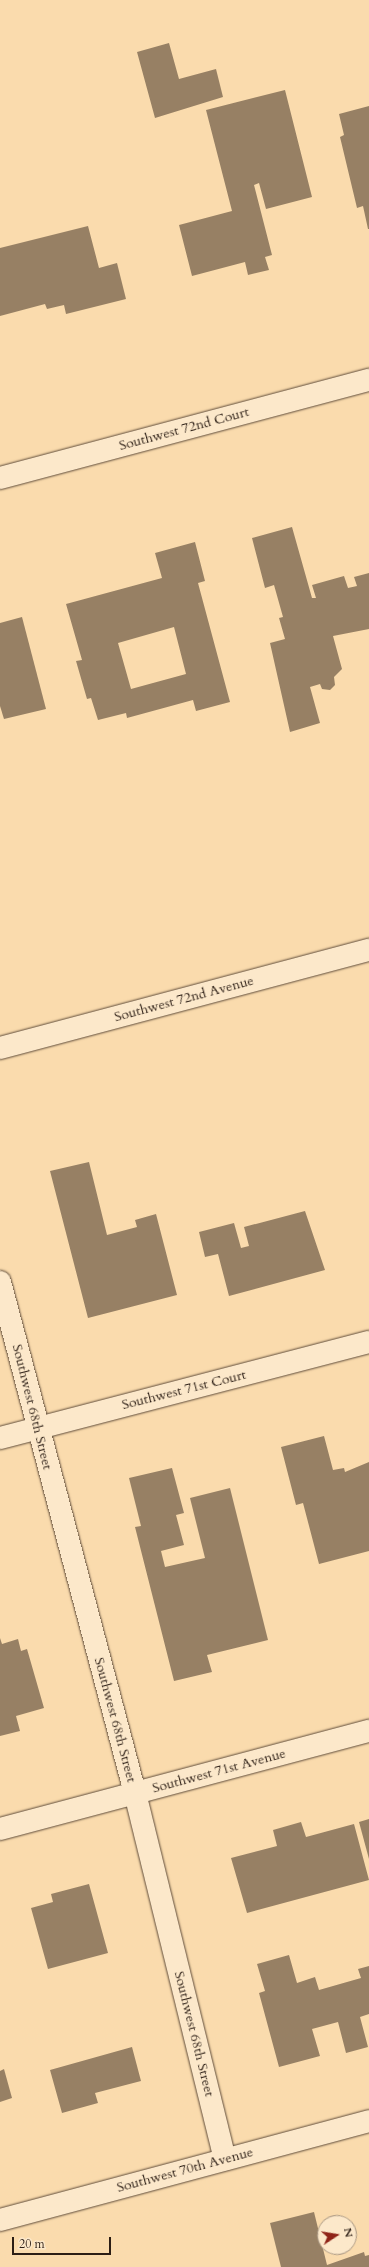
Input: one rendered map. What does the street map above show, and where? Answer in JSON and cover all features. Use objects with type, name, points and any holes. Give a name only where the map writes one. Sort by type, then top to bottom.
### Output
[{"type":"street","name":"Southwest 72nd Court","points":[[0,478],[369,380]]},
{"type":"street","name":"Southwest 72nd Avenue","points":[[0,1048],[369,950]]},
{"type":"street","name":"Southwest 68th Street","points":[[0,1282],[135,1793],[225,2159]]},
{"type":"street","name":"Southwest 71st Court","points":[[0,1438],[369,1342]]},
{"type":"street","name":"Southwest 71st Avenue","points":[[0,1829],[369,1731]]},
{"type":"street","name":"Southwest 70th Avenue","points":[[0,2220],[369,2120]]},
{"type":"building","points":[[169,43],[179,79],[216,69],[223,97],[155,118],[137,52]]},
{"type":"building","points":[[285,90],[312,197],[266,209],[259,183],[254,185],[272,255],[265,257],[269,270],[248,275],[245,262],[192,276],[179,225],[232,211],[206,110]]},
{"type":"building","points":[[369,106],[368,229],[363,206],[357,208],[340,137],[344,135],[339,114]]},
{"type":"building","points":[[88,226],[99,268],[117,263],[126,299],[66,314],[64,305],[47,309],[45,304],[0,316],[0,248]]},
{"type":"building","points":[[292,527],[312,598],[316,598],[312,585],[344,576],[348,588],[357,586],[354,577],[369,573],[369,629],[333,636],[342,669],[334,677],[335,685],[330,690],[322,689],[320,684],[310,687],[320,723],[290,732],[270,643],[285,639],[279,618],[283,617],[274,585],[265,588],[252,538]]},
{"type":"building","points":[[195,542],[205,581],[198,583],[230,702],[196,711],[193,700],[127,718],[126,713],[98,720],[91,698],[87,699],[76,661],[82,660],[66,604],[162,578],[155,553]],"holes":[[[174,627],[186,674],[131,689],[118,643]]]},
{"type":"building","points":[[22,617],[46,709],[4,719],[0,706],[0,623]]},
{"type":"building","points":[[89,1162],[107,1235],[137,1227],[135,1220],[156,1214],[177,1295],[88,1318],[50,1171]]},
{"type":"building","points":[[305,1211],[325,1270],[229,1296],[218,1254],[205,1257],[199,1232],[234,1223],[241,1248],[249,1246],[244,1227]]},
{"type":"building","points":[[324,1436],[333,1470],[344,1468],[345,1472],[369,1462],[369,1551],[319,1564],[303,1503],[296,1505],[281,1447]]},
{"type":"building","points":[[172,1468],[184,1513],[176,1515],[184,1545],[161,1551],[165,1567],[205,1558],[190,1498],[230,1488],[268,1640],[207,1655],[212,1672],[174,1681],[135,1527],[141,1526],[129,1478]]},
{"type":"building","points":[[0,1638],[2,1644],[18,1639],[21,1651],[27,1649],[44,1708],[16,1716],[20,1731],[0,1736]]},
{"type":"building","points":[[369,1819],[369,1859],[359,1822]]},
{"type":"building","points":[[301,1822],[306,1837],[354,1824],[369,1880],[247,1913],[231,1858],[277,1846],[273,1830]]},
{"type":"building","points":[[89,1884],[108,1953],[48,1969],[31,1908],[53,1902],[51,1894]]},
{"type":"building","points":[[289,1955],[297,1983],[315,1977],[319,1990],[361,1978],[358,1969],[369,1966],[369,2014],[360,2017],[368,2047],[346,2053],[338,2022],[312,2029],[320,2056],[279,2067],[259,1993],[265,1991],[257,1964]]},
{"type":"building","points":[[132,2047],[141,2081],[95,2093],[98,2103],[62,2113],[50,2070]]},
{"type":"building","points":[[4,2069],[12,2098],[0,2102],[0,2071]]},
{"type":"building","points":[[314,2212],[317,2224],[317,2255],[325,2255],[327,2265],[364,2252],[365,2256],[369,2255],[369,2267],[281,2267],[270,2223]]}]
